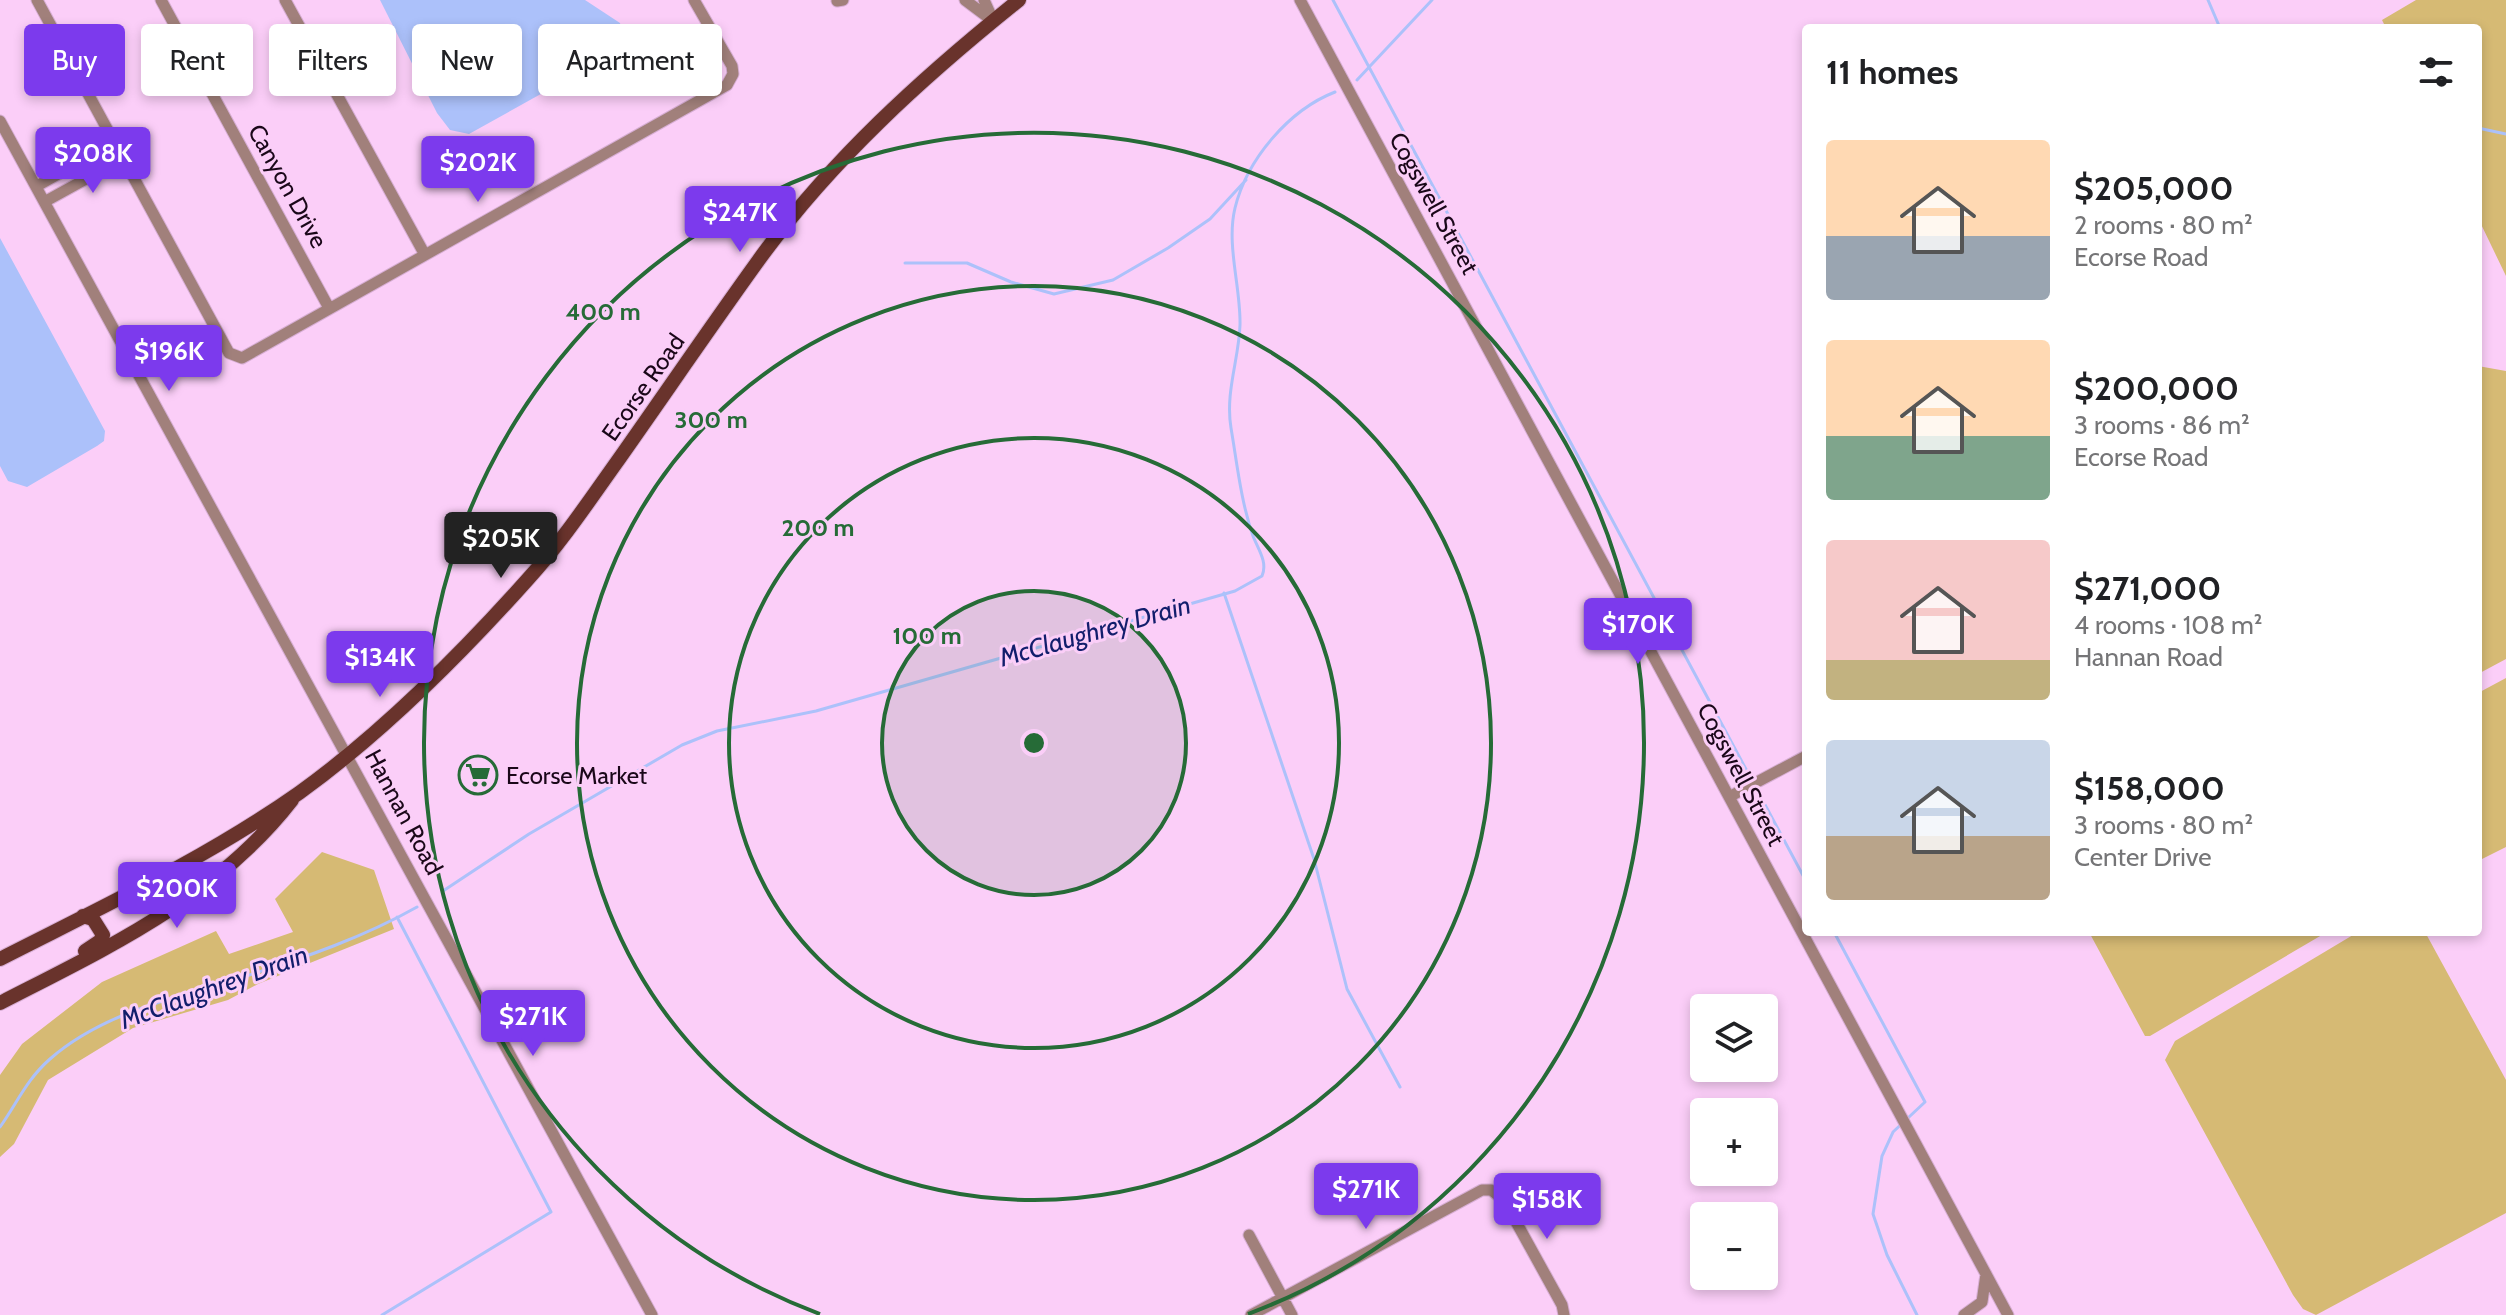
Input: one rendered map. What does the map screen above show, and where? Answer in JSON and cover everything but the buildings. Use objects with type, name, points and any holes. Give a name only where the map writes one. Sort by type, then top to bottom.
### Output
[{"type":"main road","name":"Ecorse Road","points":[[0,959],[211,849],[297,794],[347,754],[467,646],[531,576],[585,506],[758,261],[825,179],[909,92],[1019,0]]},
{"type":"main road","name":"Ecorse Road","points":[[2,1002],[144,929],[184,903],[257,841],[297,794]]},
{"type":"main road","points":[[2,1002],[16,986],[100,941],[101,929],[93,919],[83,916]]},
{"type":"street","points":[[37,0],[229,353],[237,358],[246,357],[732,80],[732,66],[694,0]]},
{"type":"street","name":"Canyon Drive","points":[[161,0],[329,308]]},
{"type":"street","points":[[285,0],[425,255]]},
{"type":"street","points":[[965,0],[993,21]]},
{"type":"street","points":[[984,0],[993,21]]},
{"type":"street","name":"Cogswell Street","points":[[1300,0],[1802,932]]},
{"type":"street","name":"Hannan Road","points":[[0,121],[652,1315]]},
{"type":"street","points":[[37,186],[115,142]]},
{"type":"street","points":[[46,201],[124,158]]},
{"type":"street","points":[[1729,797],[1802,758]]},
{"type":"street","name":"Cogswell Street","points":[[1804,936],[2008,1315]]},
{"type":"street","points":[[1251,1315],[1467,1194],[1491,1190],[1507,1205],[1562,1305],[1564,1315]]},
{"type":"street","points":[[1249,1235],[1292,1315]]},
{"type":"street","points":[[1964,1315],[1982,1302],[1986,1274]]},
{"type":"shaded area","points":[[2416,0],[2506,0],[2506,276],[2482,226],[2482,24],[2384,24],[2382,20]]},
{"type":"shaded area","points":[[2482,367],[2506,371],[2506,659],[2482,672]]},
{"type":"shaded area","points":[[2506,678],[2506,847],[2482,859],[2482,691]]},
{"type":"shaded area","points":[[322,852],[374,870],[394,929],[258,984],[228,1000],[133,1028],[48,1080],[14,1144],[0,1157],[0,1075],[22,1044],[102,982],[216,931],[229,954],[293,932],[275,899]]},
{"type":"shaded area","points":[[2091,936],[2320,936],[2150,1036],[2145,1036]]},
{"type":"shaded area","points":[[2351,936],[2427,936],[2506,1080],[2506,1213],[2316,1315],[2303,1309],[2165,1060],[2175,1041]]},
{"type":"water","points":[[380,0],[585,0],[620,24],[538,24],[538,96],[469,134],[450,130],[428,96],[522,96],[522,24],[412,24],[412,63],[396,32],[396,24],[392,24]]},
{"type":"water","points":[[0,238],[105,431],[104,441],[27,487],[8,481],[0,466]]},
{"type":"waterway","points":[[1333,0],[1802,874]]},
{"type":"waterway","name":"McClaughrey Drain","points":[[1357,80],[1432,0]]},
{"type":"waterway","points":[[2208,0],[2218,24]]},
{"type":"waterway","name":"McClaughrey Drain","points":[[443,891],[529,834],[682,745],[717,731],[816,711],[1235,591],[1262,576],[1263,561],[1245,510],[1230,415],[1240,325],[1232,237],[1235,208],[1249,172],[1272,138],[1302,111],[1335,92]]},
{"type":"waterway","points":[[2482,129],[2506,134]]},
{"type":"waterway","points":[[905,263],[967,263],[1011,282],[1054,294],[1113,280],[1210,219],[1246,180]]},
{"type":"waterway","points":[[1224,593],[1314,859],[1347,989],[1400,1087]]},
{"type":"waterway","name":"McClaughrey Drain","points":[[0,1127],[42,1067],[94,1029],[144,1007],[333,946],[417,907]]},
{"type":"waterway","points":[[382,1315],[551,1212],[397,917]]},
{"type":"waterway","points":[[1836,936],[1925,1102],[1893,1132],[1882,1156],[1873,1214],[1887,1255],[1917,1315]]},
{"type":"place","name":"Ecorse Market","points":[[478,775]]}]
